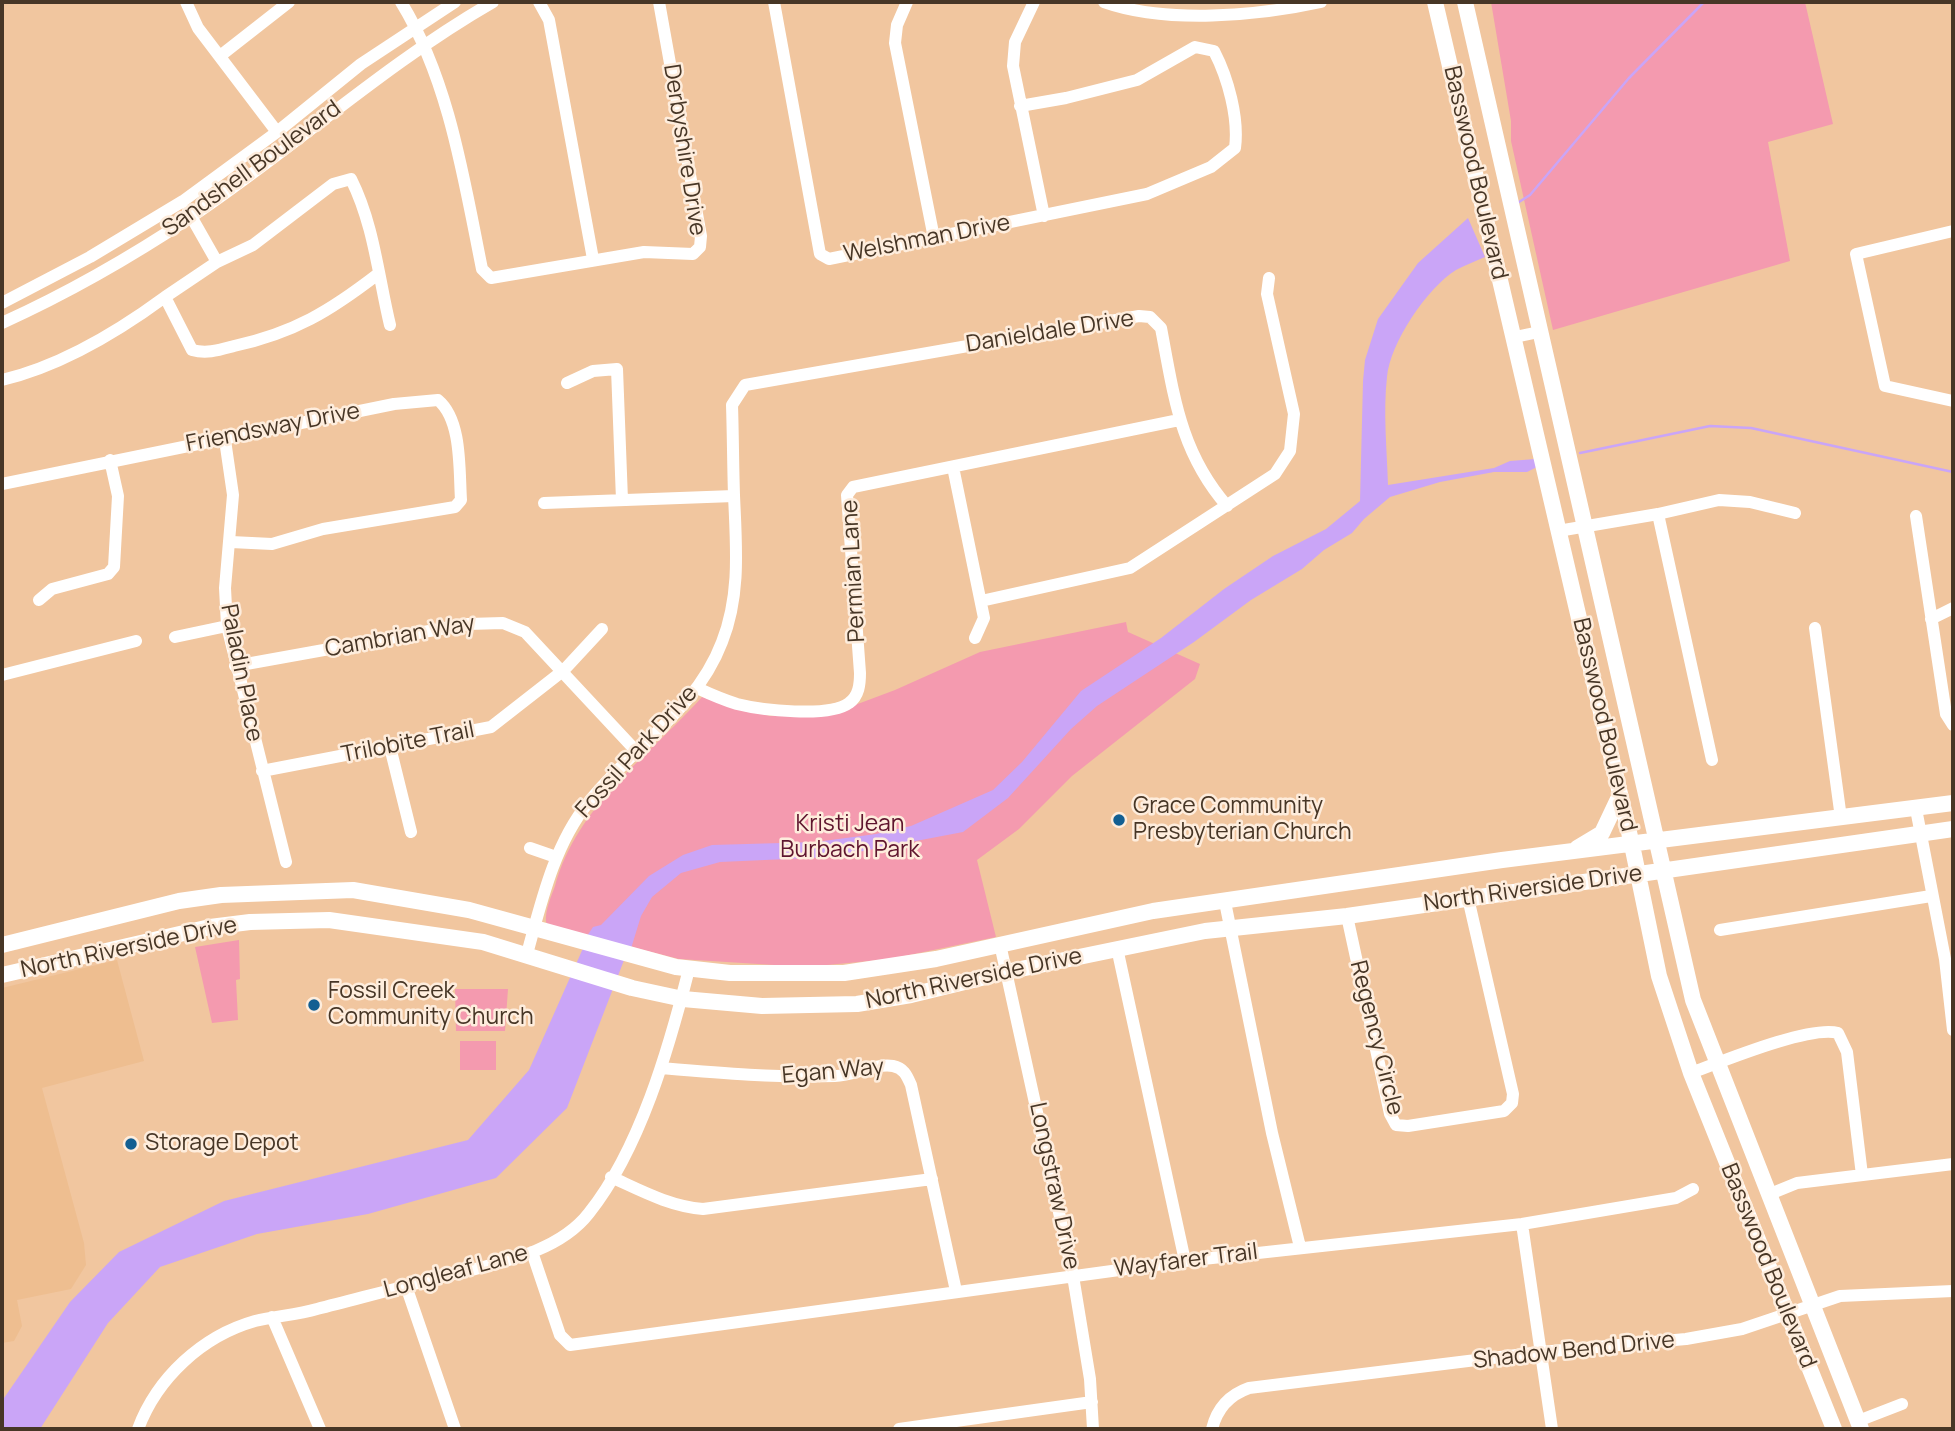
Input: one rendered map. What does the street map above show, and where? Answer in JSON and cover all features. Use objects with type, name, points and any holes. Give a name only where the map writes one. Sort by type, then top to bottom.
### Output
[{"type":"main road","name":"Basswood Boulevard","points":[[1435,2],[1639,874],[1659,976],[1691,1073],[1833,1429]]},
{"type":"main road","name":"Basswood Boulevard","points":[[1465,2],[1693,1000],[1859,1425]]},
{"type":"main road","points":[[1571,851],[1602,833],[1620,795]]},
{"type":"main road","name":"North Riverside Drive","points":[[2,945],[179,901],[221,895],[353,890],[376,891],[469,910],[577,942],[689,969],[803,975],[844,973],[912,963],[1153,911],[1571,851],[1953,803]]},
{"type":"main road","name":"North Riverside Drive","points":[[2,975],[73,956],[210,927],[250,922],[329,920],[431,932],[527,954],[632,988],[683,999],[762,1006],[857,1004],[911,995],[1117,948],[1230,928],[1347,916],[1953,829]]},
{"type":"main road","points":[[66,928],[73,956]]},
{"type":"street","points":[[186,2],[198,28],[277,132]]},
{"type":"street","points":[[220,56],[289,2]]},
{"type":"street","points":[[401,2],[416,27],[421,46]]},
{"type":"street","name":"Sandshell Boulevard","points":[[2,303],[90,257],[183,201],[277,132],[362,64],[455,2]]},
{"type":"street","name":"Sandshell Boulevard","points":[[2,323],[90,279],[191,217],[421,46],[493,2]]},
{"type":"street","points":[[539,2],[549,20],[593,260]]},
{"type":"street","name":"Derbyshire Drive","points":[[421,46],[439,84],[453,131],[485,275],[491,278],[644,252],[693,254],[700,247],[701,236],[659,2]]},
{"type":"street","name":"Welshman Drive","points":[[774,2],[820,254],[828,259],[1044,216],[1158,190],[1211,167],[1236,148],[1237,131],[1220,62],[1214,51],[1195,47],[1137,80],[1066,99],[1020,106]]},
{"type":"street","points":[[907,2],[897,25],[895,43],[934,238]]},
{"type":"street","points":[[1034,2],[1015,42],[1013,66],[1044,216]]},
{"type":"street","points":[[1104,2],[1158,13],[1237,16],[1321,2]]},
{"type":"street","points":[[2,380],[44,368],[86,347],[217,262],[253,245],[333,184],[351,178],[377,248],[378,274],[390,325]]},
{"type":"street","points":[[183,201],[217,262]]},
{"type":"street","points":[[1953,231],[1856,254],[1885,386],[1953,401]]},
{"type":"street","points":[[165,297],[192,350],[204,353],[279,336],[331,310],[378,274]]},
{"type":"street","points":[[981,601],[1120,572],[1149,558],[1275,474],[1290,451],[1294,435],[1290,387],[1267,294],[1269,278]]},
{"type":"street","name":"Danieldale Drive","points":[[744,385],[1139,316],[1150,317],[1161,328],[1179,420],[1195,463],[1207,483],[1227,506]]},
{"type":"street","points":[[1515,337],[1539,332]]},
{"type":"street","points":[[567,383],[593,371],[617,369],[622,500]]},
{"type":"street","name":"Fossil Park Drive","points":[[527,954],[556,857],[569,829],[588,803],[683,707],[716,657],[732,609],[737,544],[732,405],[744,385]]},
{"type":"street","name":"Friendsway Drive","points":[[2,485],[110,460],[225,440],[394,404],[438,400],[449,410],[459,459],[461,499],[455,507],[323,530],[272,544],[231,542]]},
{"type":"street","name":"Permian Lane","points":[[697,688],[738,704],[770,709],[811,710],[850,702],[858,691],[860,673],[848,491],[853,487],[1179,420]]},
{"type":"street","name":"Paladin Place","points":[[225,440],[233,495],[225,588],[227,626],[286,862]]},
{"type":"street","points":[[39,600],[52,589],[108,574],[114,567],[118,496],[110,460]]},
{"type":"street","points":[[953,467],[984,624],[975,638]]},
{"type":"street","points":[[544,503],[734,496]]},
{"type":"street","points":[[1558,531],[1587,528],[1719,500],[1749,502],[1795,513]]},
{"type":"street","points":[[1658,514],[1712,760]]},
{"type":"street","points":[[1916,516],[1946,714],[1953,725]]},
{"type":"street","points":[[1931,619],[1953,608]]},
{"type":"street","name":"Cambrian Way","points":[[235,666],[488,622],[515,626],[525,632],[564,670],[637,752]]},
{"type":"street","points":[[175,637],[227,626]]},
{"type":"street","points":[[1815,628],[1841,818]]},
{"type":"street","name":"Trilobite Trail","points":[[262,771],[491,726],[564,670],[602,629]]},
{"type":"street","points":[[2,675],[136,641]]},
{"type":"street","points":[[390,747],[411,832]]},
{"type":"street","points":[[1916,809],[1945,959],[1953,1030]]},
{"type":"street","points":[[530,848],[556,857]]},
{"type":"street","points":[[1720,930],[1931,896]]},
{"type":"street","name":"Regency Circle","points":[[1347,916],[1390,1114],[1396,1125],[1408,1126],[1504,1111],[1512,1103],[1513,1094],[1468,898]]},
{"type":"street","points":[[1225,902],[1300,1247]]},
{"type":"street","name":"Longstraw Drive","points":[[1000,944],[1073,1276],[1092,1402],[1093,1429]]},
{"type":"street","points":[[1117,948],[1185,1261]]},
{"type":"street","name":"Longleaf Lane","points":[[138,1429],[169,1377],[200,1347],[252,1322],[307,1312],[532,1252],[563,1235],[588,1214],[611,1177],[662,1068],[683,999],[689,969]]},
{"type":"street","points":[[1691,1073],[1791,1039],[1830,1031],[1838,1033],[1847,1052],[1861,1175]]},
{"type":"street","name":"Egan Way","points":[[662,1068],[784,1077],[840,1076],[886,1066],[897,1066],[905,1072],[911,1085],[956,1291]]},
{"type":"street","points":[[1770,1194],[1797,1183],[1953,1164]]},
{"type":"street","points":[[611,1177],[681,1208],[703,1209],[932,1179]]},
{"type":"street","name":"Wayfarer Trail","points":[[532,1252],[560,1335],[569,1345],[1185,1261],[1521,1224],[1676,1198],[1693,1189]]},
{"type":"street","points":[[1521,1224],[1552,1429]]},
{"type":"street","points":[[406,1286],[455,1429]]},
{"type":"street","name":"Shadow Bend Drive","points":[[1212,1429],[1223,1403],[1235,1393],[1249,1388],[1541,1352],[1686,1339],[1724,1333],[1788,1315],[1840,1296],[1953,1291]]},
{"type":"street","points":[[272,1317],[320,1429]]},
{"type":"street","points":[[900,1429],[967,1426],[1092,1402]]},
{"type":"street","points":[[1859,1425],[1902,1404]]},
{"type":"shaded area","points":[[1468,218],[1485,257],[1456,270],[1433,290],[1403,333],[1390,363],[1385,404],[1388,485],[1494,468],[1510,461],[1535,459],[1537,467],[1527,472],[1494,472],[1440,482],[1390,497],[1352,533],[1324,550],[1302,569],[1251,600],[1194,642],[1097,706],[1071,729],[1008,798],[963,832],[832,857],[720,862],[681,873],[652,897],[641,916],[629,955],[626,955],[567,1108],[496,1178],[368,1214],[257,1234],[160,1267],[108,1323],[40,1429],[2,1429],[2,1401],[70,1302],[119,1252],[224,1201],[468,1140],[529,1070],[584,946],[581,945],[593,927],[601,925],[649,876],[683,855],[712,845],[816,842],[911,826],[993,790],[1022,762],[1081,691],[1161,638],[1224,589],[1273,556],[1326,529],[1360,501],[1365,360],[1378,319],[1418,263]]},
{"type":"shaded area","points":[[117,960],[144,1061],[42,1088],[84,1243],[86,1265],[71,1289],[17,1300],[22,1326],[14,1341],[2,1343],[2,988]]},
{"type":"green space","points":[[1491,2],[1805,2],[1833,124],[1768,142],[1790,261],[1553,330],[1511,141],[1511,121]]},
{"type":"green space","name":"Kristi Jean Burbach Park","points":[[1126,622],[1128,632],[1200,664],[1195,679],[1072,776],[1019,829],[977,860],[996,937],[890,959],[806,967],[679,959],[549,926],[546,922],[546,913],[566,857],[580,830],[616,784],[702,697],[770,716],[831,714],[895,690],[980,652]]},
{"type":"green space","points":[[239,940],[240,979],[236,980],[238,1020],[212,1023],[195,947]]},
{"type":"green space","points":[[455,989],[508,989],[505,1031],[456,1031]]},
{"type":"green space","points":[[460,1041],[496,1041],[496,1070],[460,1070]]},
{"type":"waterway","points":[[1519,202],[1530,195],[1629,78],[1704,2]]},
{"type":"waterway","points":[[1580,453],[1710,426],[1751,428],[1953,472]]},
{"type":"place","name":"Grace Community Presbyterian Church","points":[[1119,820]]},
{"type":"place","name":"Fossil Creek Community Church","points":[[314,1005]]},
{"type":"place","name":"Storage Depot","points":[[131,1144]]}]
